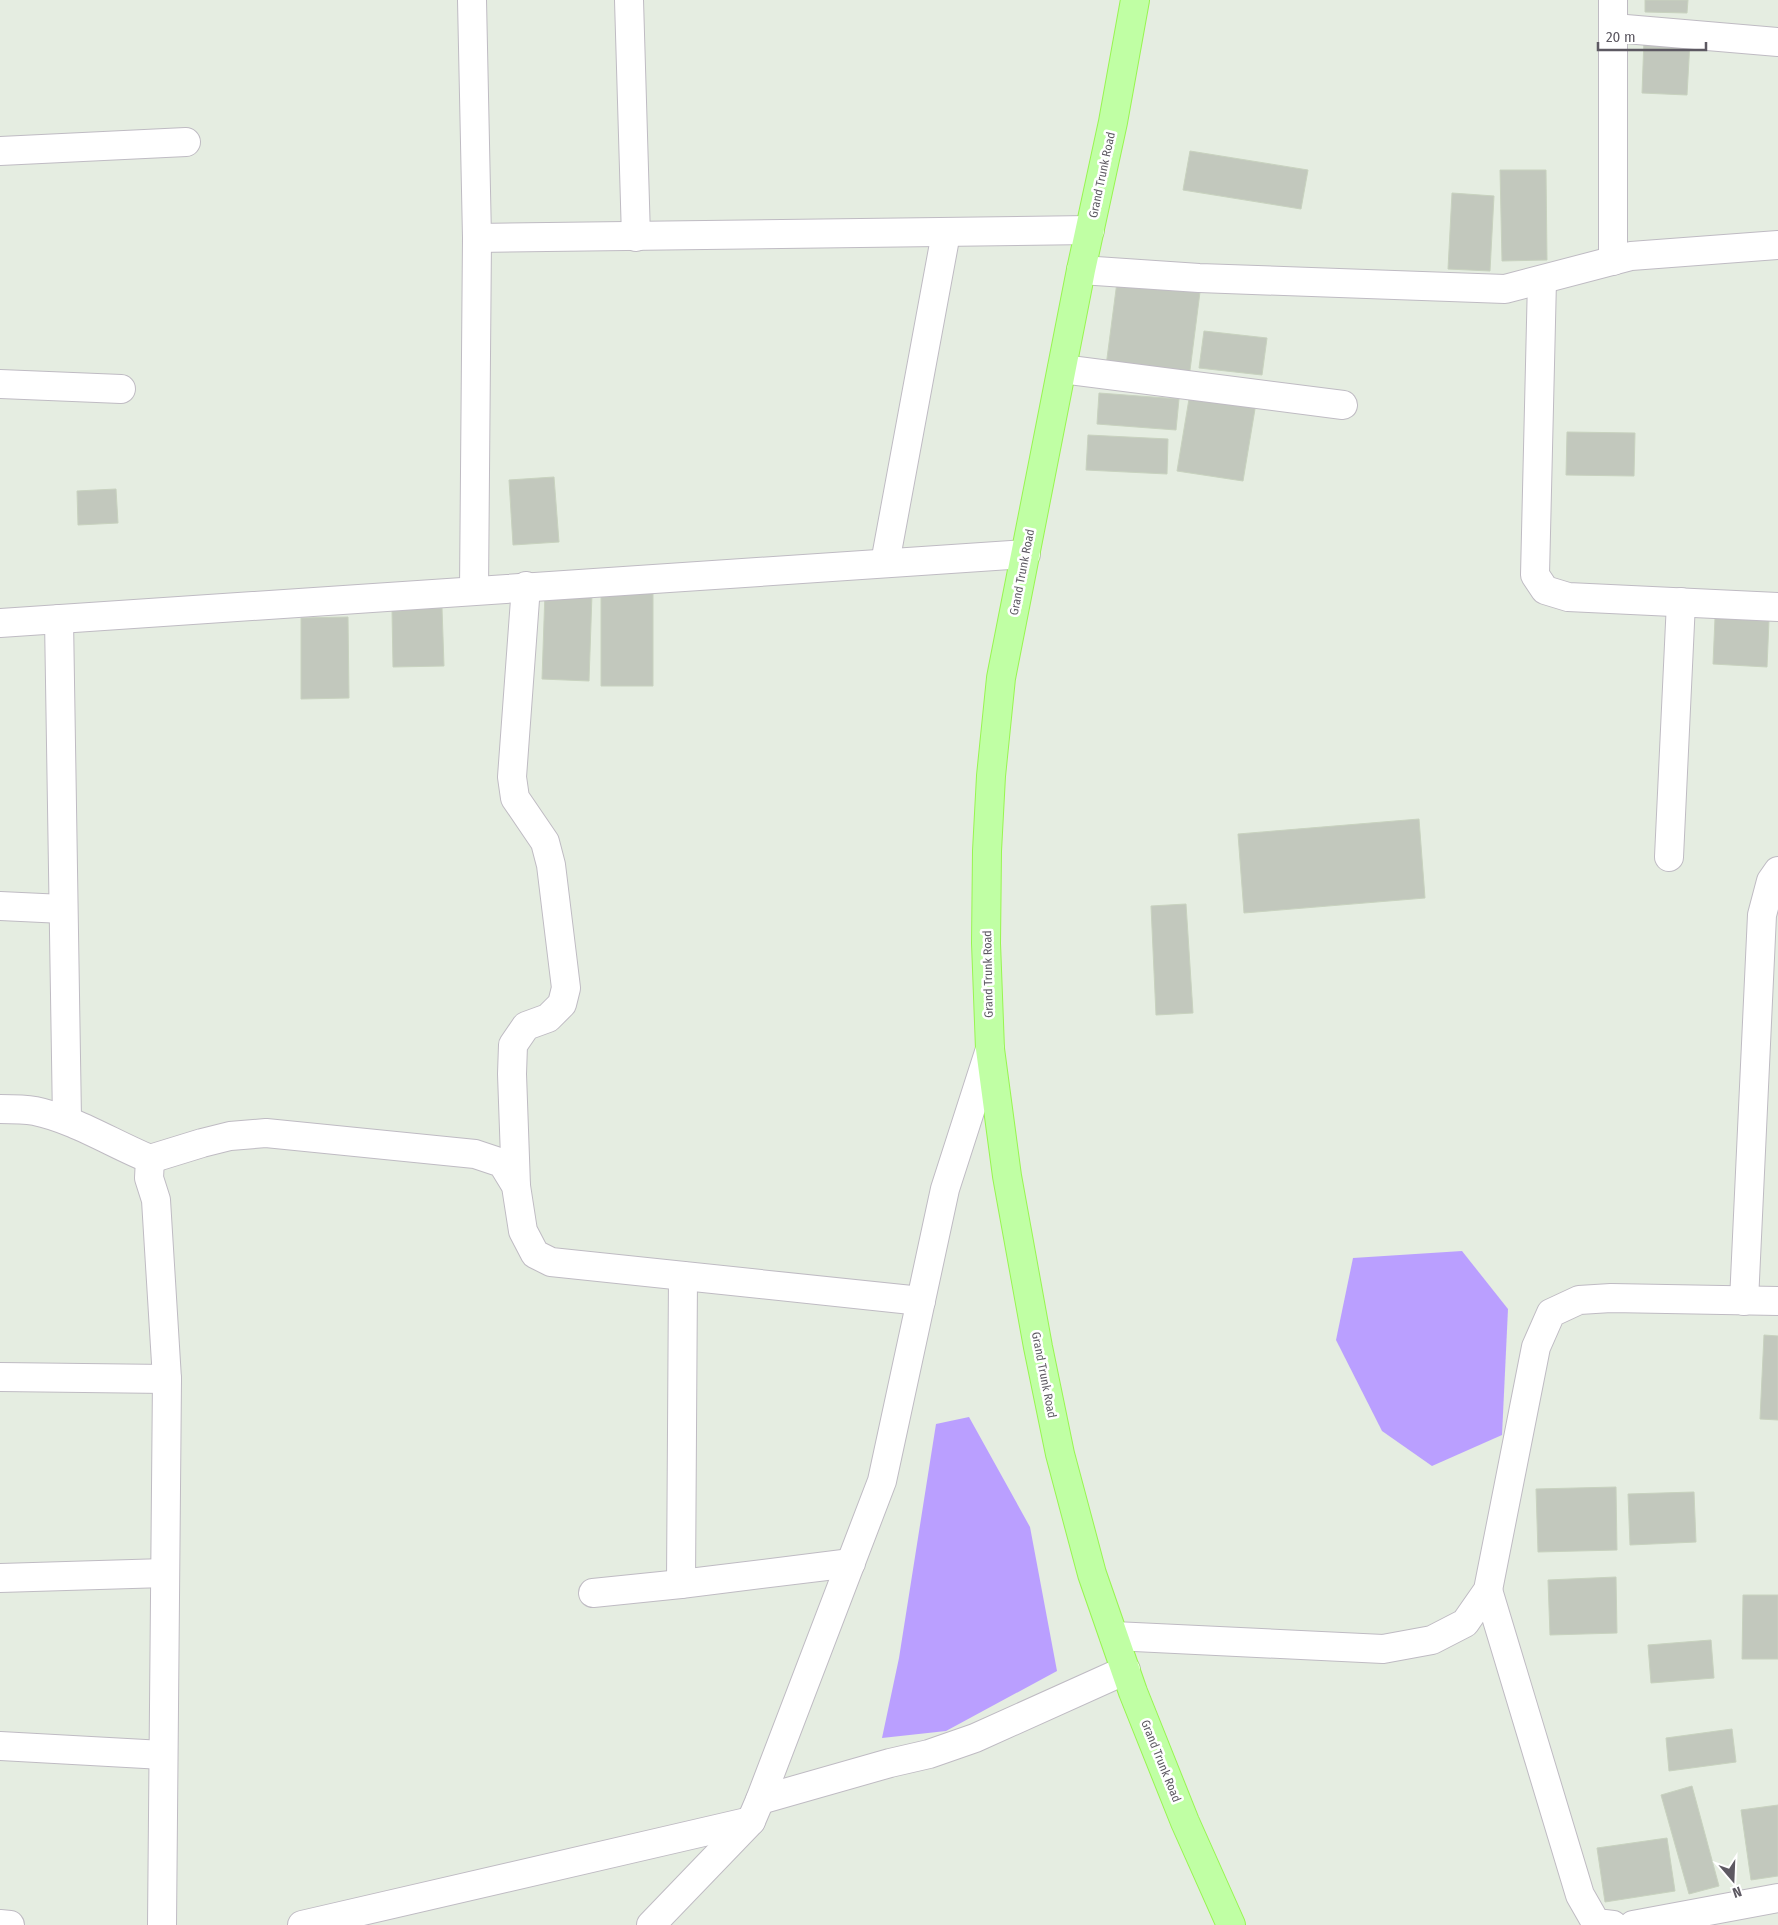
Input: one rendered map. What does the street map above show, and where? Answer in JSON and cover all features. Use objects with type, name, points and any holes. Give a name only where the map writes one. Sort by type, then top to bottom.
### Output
[{"type":"main road","name":"Grand Trunk Road","points":[[1134,0],[1113,122],[1081,270],[1001,678],[986,851],[986,943],[990,1049],[1007,1176],[1038,1347],[1060,1454],[1092,1574],[1126,1670],[1185,1822],[1231,1925]]},
{"type":"street","points":[[472,0],[477,238],[474,590]]},
{"type":"street","points":[[629,0],[636,237]]},
{"type":"street","points":[[1612,261],[1613,0]]},
{"type":"street","points":[[1614,28],[1778,42]]},
{"type":"street","points":[[0,151],[186,142]]},
{"type":"street","points":[[477,238],[1090,230]]},
{"type":"street","points":[[885,563],[946,233]]},
{"type":"street","points":[[1081,270],[1199,278],[1505,290],[1631,256],[1778,245]]},
{"type":"street","points":[[1542,280],[1535,575],[1545,590],[1568,597],[1778,607]]},
{"type":"street","points":[[1062,369],[1342,405]]},
{"type":"street","points":[[0,384],[121,389]]},
{"type":"street","points":[[0,623],[526,586],[1026,554]]},
{"type":"street","points":[[526,586],[512,777],[515,798],[545,842],[552,865],[566,988],[562,1004],[548,1018],[526,1026],[513,1045],[512,1074],[516,1186],[523,1231],[535,1254],[552,1262],[921,1300]]},
{"type":"street","points":[[1670,857],[1681,602]]},
{"type":"street","points":[[59,619],[67,1120]]},
{"type":"street","points":[[1744,1301],[1762,915],[1772,880],[1778,871]]},
{"type":"street","points":[[0,906],[63,909]]},
{"type":"street","points":[[651,1925],[755,1810],[851,1563],[882,1481],[945,1189],[990,1049]]},
{"type":"street","points":[[0,1109],[34,1110],[67,1120],[150,1159],[230,1136],[266,1133],[475,1154],[502,1163],[516,1186]]},
{"type":"street","points":[[150,1159],[149,1178],[156,1200],[167,1379],[162,1925]]},
{"type":"street","points":[[681,1584],[683,1276]]},
{"type":"street","points":[[1114,1636],[1383,1649],[1432,1640],[1465,1623],[1488,1590],[1536,1347],[1551,1313],[1579,1300],[1611,1298],[1778,1301]]},
{"type":"street","points":[[0,1377],[167,1379]]},
{"type":"street","points":[[593,1593],[851,1563]]},
{"type":"street","points":[[0,1578],[165,1573]]},
{"type":"street","points":[[1488,1590],[1580,1895],[1596,1922],[1613,1925]]},
{"type":"street","points":[[302,1925],[404,1914],[755,1810],[890,1763],[929,1754],[975,1738],[1126,1670]]},
{"type":"street","points":[[0,1746],[164,1755]]},
{"type":"street","points":[[1633,1925],[1778,1898]]},
{"type":"street","points":[[0,1924],[10,1925]]},
{"type":"shaded area","points":[[1462,1251],[1508,1309],[1502,1435],[1432,1466],[1382,1431],[1336,1340],[1353,1258]]},
{"type":"shaded area","points":[[969,1417],[1030,1527],[1057,1671],[946,1731],[882,1738],[899,1658],[936,1424]]},
{"type":"building","points":[[1645,0],[1688,0],[1687,13],[1645,12]]},
{"type":"building","points":[[1644,39],[1690,41],[1687,95],[1642,93]]},
{"type":"building","points":[[1190,151],[1308,170],[1301,209],[1183,190]]},
{"type":"building","points":[[1500,170],[1546,170],[1547,260],[1502,261]]},
{"type":"building","points":[[1452,193],[1494,196],[1490,271],[1448,269]]},
{"type":"building","points":[[1117,282],[1200,292],[1189,378],[1106,366]]},
{"type":"building","points":[[1204,331],[1267,338],[1262,375],[1199,368]]},
{"type":"building","points":[[1099,393],[1179,399],[1176,430],[1097,424]]},
{"type":"building","points":[[1190,393],[1256,403],[1243,481],[1177,471]]},
{"type":"building","points":[[1567,432],[1635,433],[1634,476],[1566,475]]},
{"type":"building","points":[[1088,435],[1168,439],[1167,474],[1086,470]]},
{"type":"building","points":[[554,477],[559,542],[513,545],[509,480]]},
{"type":"building","points":[[116,489],[118,523],[78,525],[77,491]]},
{"type":"building","points":[[653,589],[653,686],[601,686],[601,590]]},
{"type":"building","points":[[545,592],[592,594],[589,681],[542,679]]},
{"type":"building","points":[[442,608],[444,666],[393,667],[392,610]]},
{"type":"building","points":[[348,617],[349,698],[301,699],[301,618]]},
{"type":"building","points":[[1715,618],[1769,620],[1767,667],[1713,664]]},
{"type":"building","points":[[1419,819],[1425,898],[1244,913],[1238,834]]},
{"type":"building","points":[[1186,904],[1193,1013],[1156,1015],[1151,906]]},
{"type":"building","points":[[1764,1335],[1778,1336],[1778,1420],[1760,1419]]},
{"type":"building","points":[[1616,1487],[1617,1550],[1538,1552],[1536,1489]]},
{"type":"building","points":[[1694,1492],[1696,1542],[1630,1545],[1628,1494]]},
{"type":"building","points":[[1616,1577],[1617,1633],[1550,1635],[1548,1580]]},
{"type":"building","points":[[1743,1595],[1778,1595],[1778,1659],[1742,1659]]},
{"type":"building","points":[[1711,1640],[1714,1678],[1651,1683],[1648,1645]]},
{"type":"building","points":[[1732,1729],[1736,1762],[1669,1771],[1666,1738]]},
{"type":"building","points":[[1692,1786],[1719,1886],[1689,1894],[1661,1795]]},
{"type":"building","points":[[1778,1805],[1778,1876],[1751,1880],[1741,1810]]},
{"type":"building","points":[[1667,1838],[1675,1891],[1605,1902],[1597,1848]]}]
